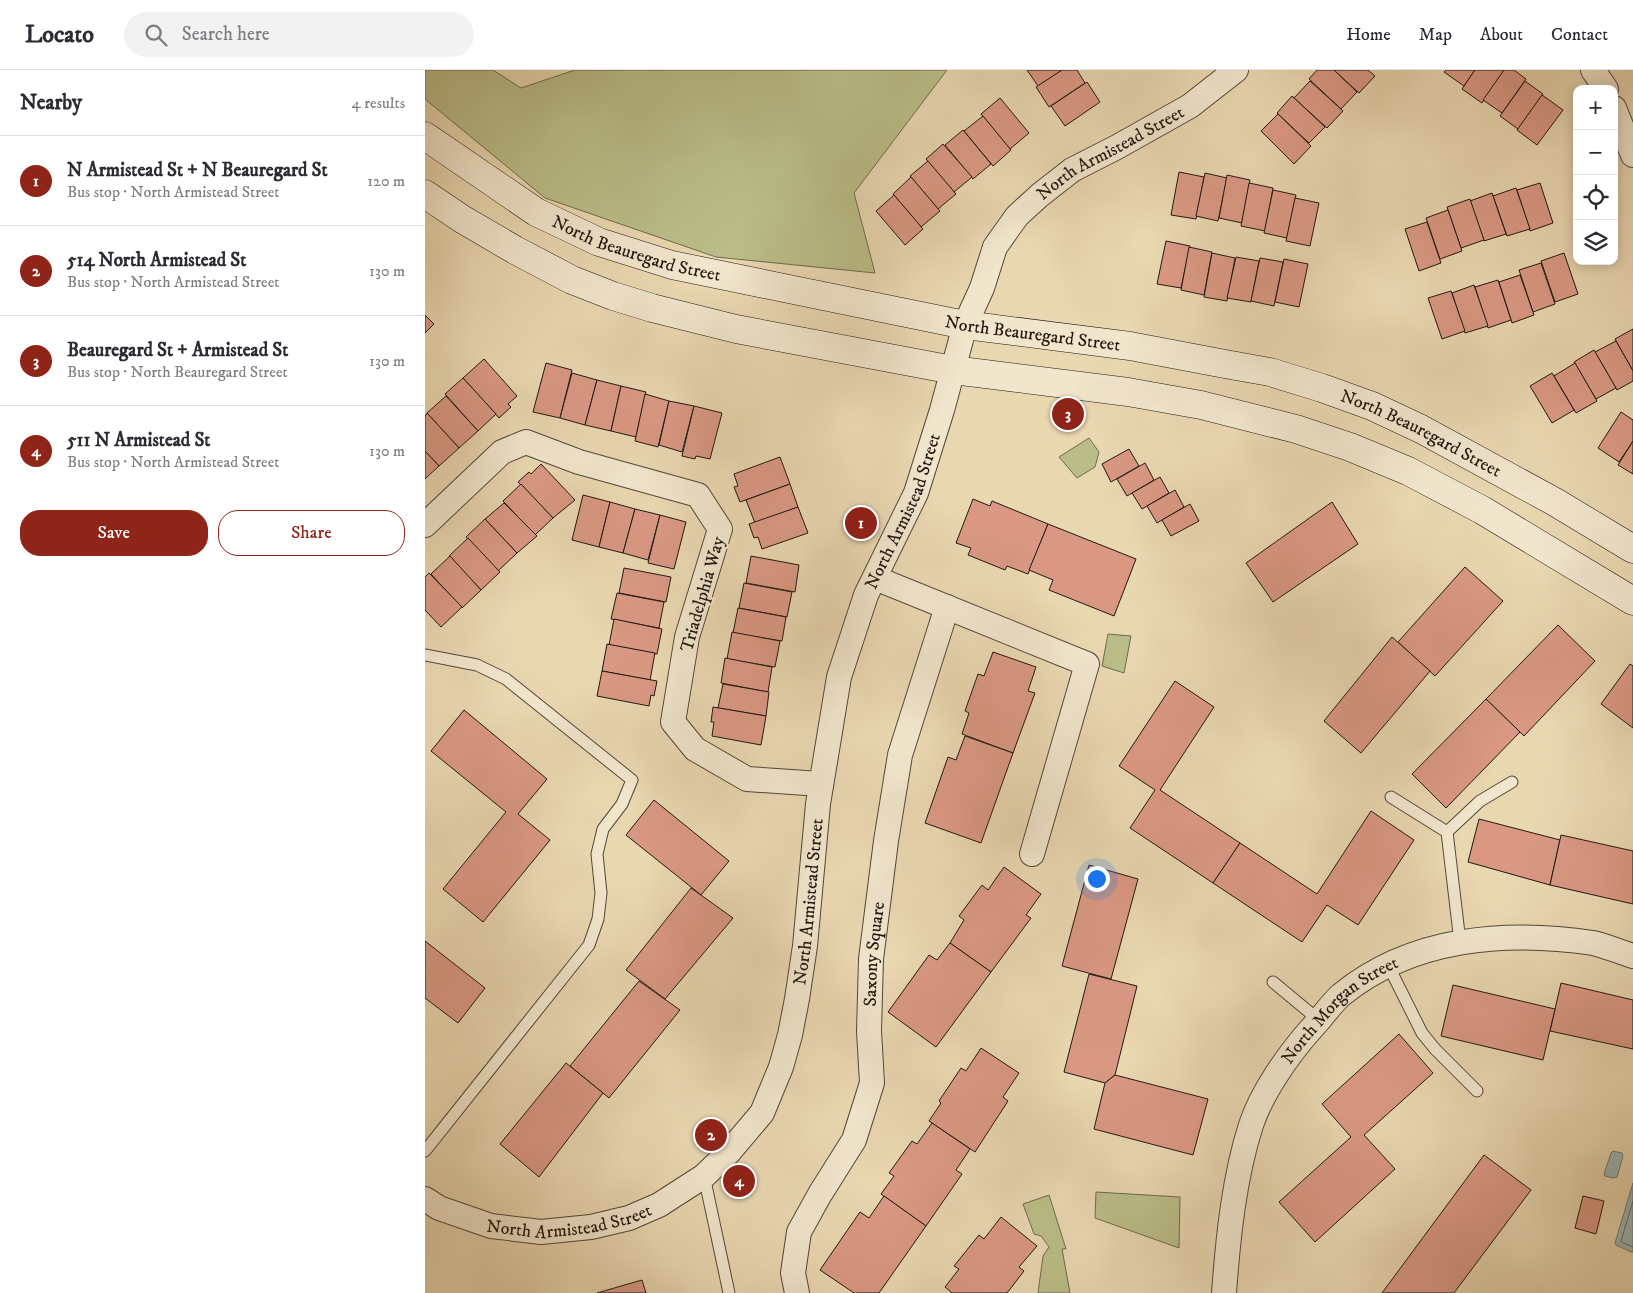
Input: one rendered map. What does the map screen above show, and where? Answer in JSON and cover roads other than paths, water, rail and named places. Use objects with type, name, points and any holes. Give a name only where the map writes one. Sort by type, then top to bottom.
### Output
[{"type":"main road","name":"North Beauregard Street","points":[[425,136],[536,212],[599,242],[672,265],[965,325],[1130,346],[1270,372],[1322,388],[1372,406],[1421,429],[1555,502],[1633,549]]},
{"type":"main road","points":[[425,194],[462,219],[515,250],[572,280],[613,296],[736,329],[953,370],[1128,392],[1201,405],[1296,429],[1349,447],[1408,471],[1482,510],[1633,601]]},
{"type":"street","name":"North Armistead Street","points":[[425,1199],[439,1208],[491,1226],[541,1232],[591,1227],[629,1218],[659,1205],[704,1176],[729,1152],[762,1113],[781,1067],[790,1035],[805,946],[811,869],[821,784],[839,677],[866,596],[916,493],[942,410],[965,325],[993,299],[1001,288],[995,247],[1017,216],[1040,195],[1073,170],[1190,106],[1236,70]]},
{"type":"street","points":[[1593,70],[1603,85]]},
{"type":"street","points":[[1618,118],[1633,155]]},
{"type":"street","name":"Triadelphia Way","points":[[425,525],[502,452],[526,442],[579,462],[698,495],[721,529],[687,637],[673,722],[695,749],[747,779],[821,784]]},
{"type":"street","points":[[875,578],[1087,664],[1032,854]]},
{"type":"street","name":"Saxony Square","points":[[797,1293],[793,1272],[799,1232],[854,1140],[872,1083],[869,1031],[871,958],[887,832],[900,755],[947,607]]},
{"type":"street","name":"North Morgan Street","points":[[1224,1293],[1229,1231],[1251,1123],[1264,1096],[1296,1046],[1340,996],[1368,975],[1417,952],[1461,942],[1499,937],[1545,939],[1595,944],[1633,956]]},
{"type":"lane","points":[[425,655],[477,665],[506,680],[632,780],[622,804],[603,829],[597,854],[601,893],[598,919],[589,945],[425,1151]]},
{"type":"lane","points":[[1447,832],[1480,801],[1512,782]]},
{"type":"lane","points":[[1391,797],[1447,832]]},
{"type":"lane","points":[[1447,832],[1461,942]]},
{"type":"lane","points":[[1388,965],[1422,1033],[1435,1050],[1477,1091]]},
{"type":"lane","points":[[1273,982],[1320,1020]]},
{"type":"lane","points":[[704,1176],[729,1293]]},
{"type":"water","points":[[1613,1151],[1622,1153],[1623,1156],[1617,1177],[1613,1178],[1604,1174]]},
{"type":"water","points":[[1633,1183],[1633,1252],[1631,1252],[1615,1243]]},
{"type":"place","name":"Beauregard St + Armistead St","points":[[1068,414]]},
{"type":"place","name":"N Armistead St + N Beauregard St","points":[[861,523]]},
{"type":"place","name":"514 North Armistead St","points":[[711,1135]]},
{"type":"place","name":"511 N Armistead St","points":[[739,1181]]}]
